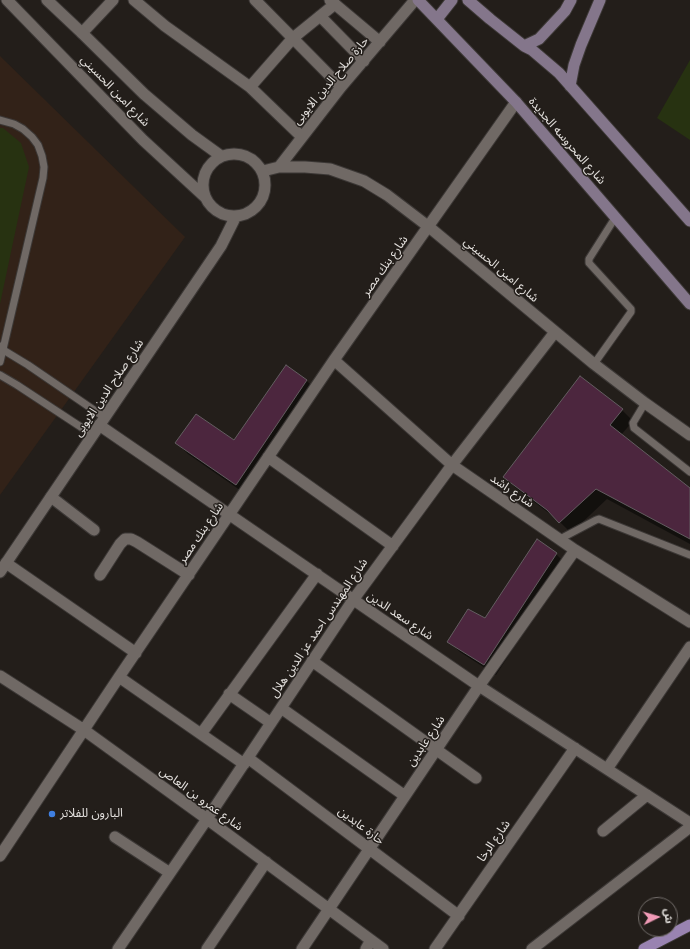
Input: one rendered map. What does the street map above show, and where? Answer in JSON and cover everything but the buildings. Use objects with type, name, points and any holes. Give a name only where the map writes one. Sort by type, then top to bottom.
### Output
[{"type":"main road","name":"شارع المحروسه الجديدة","points":[[418,0],[516,102],[690,304]]},
{"type":"main road","points":[[437,19],[452,0]]},
{"type":"main road","points":[[468,0],[524,46],[532,50],[546,61],[690,221]]},
{"type":"main road","points":[[524,46],[539,39],[565,11],[571,0]]},
{"type":"main road","points":[[570,86],[574,65],[600,0]]},
{"type":"main road","points":[[644,949],[690,925]]},
{"type":"street","name":"شارع امين الحسيني","points":[[7,0],[144,140],[206,198]]},
{"type":"street","name":"شارع امين الحسيني","points":[[47,0],[144,94],[192,135],[221,156]]},
{"type":"street","points":[[82,33],[113,0]]},
{"type":"street","points":[[134,0],[165,26],[250,87],[302,137]]},
{"type":"street","points":[[255,0],[341,87]]},
{"type":"street","name":"حارة صلاح الدين الايوبى","points":[[279,167],[341,87],[415,0]]},
{"type":"street","points":[[250,87],[293,38],[320,16],[333,2],[380,42]]},
{"type":"street","points":[[320,16],[364,61]]},
{"type":"street","name":"شارع بنك مصر","points":[[0,856],[119,677],[334,360],[516,102]]},
{"type":"street","points":[[232,153],[244,155],[255,161],[263,171],[266,183],[264,195],[258,206],[248,213],[236,216],[224,214],[213,208],[206,198],[203,186],[205,174],[211,164],[221,156],[232,153]]},
{"type":"street","name":"شارع امين الحسيني","points":[[279,167],[305,166],[330,169],[364,181],[387,195],[429,227],[594,364],[645,403],[689,433]]},
{"type":"street","points":[[263,171],[279,167]]},
{"type":"street","name":"شارع صلاح الدين الايوبى","points":[[3,567],[220,246],[236,216]]},
{"type":"street","name":"شارع المهندس احمد عز الدين هلال","points":[[118,949],[207,819],[353,600],[452,465],[555,332]]},
{"type":"street","name":"شارع راشد","points":[[334,360],[452,465],[575,550],[690,622]]},
{"type":"street","name":"شارع سعد الدين","points":[[102,421],[230,515],[353,600],[479,686],[690,823]]},
{"type":"street","points":[[268,457],[393,546]]},
{"type":"street","points":[[51,497],[94,530]]},
{"type":"street","points":[[100,575],[120,544],[125,539],[131,539],[189,575]]},
{"type":"street","name":"شارع عابدين","points":[[302,949],[479,686],[575,550]]},
{"type":"street","points":[[3,567],[136,653]]},
{"type":"street","points":[[201,734],[316,574]]},
{"type":"street","points":[[607,769],[690,648]]},
{"type":"street","points":[[312,661],[476,778]]},
{"type":"street","name":"شارع عمرو بن العاص","points":[[0,676],[84,730],[266,862],[329,909],[368,945],[383,949]]},
{"type":"street","name":"حارة عابدين","points":[[119,677],[201,734],[246,761],[369,848],[459,916]]},
{"type":"street","points":[[229,694],[271,723]]},
{"type":"street","points":[[281,708],[405,796]]},
{"type":"street","name":"شارع الرخا","points":[[436,949],[575,748]]},
{"type":"street","points":[[603,831],[647,795]]},
{"type":"street","points":[[532,949],[690,827]]},
{"type":"street","points":[[115,837],[170,873]]},
{"type":"street","points":[[207,949],[266,862]]},
{"type":"lane","points":[[0,120],[24,129],[32,137],[38,146],[44,167],[43,178],[2,346],[0,362]]},
{"type":"lane","points":[[594,364],[631,310],[589,263],[589,259],[615,218]]},
{"type":"lane","points":[[2,346],[5,351],[28,365],[102,421]]},
{"type":"lane","points":[[0,375],[24,389],[93,435]]},
{"type":"lane","points":[[645,403],[633,423],[634,428],[690,472]]},
{"type":"lane","points":[[560,540],[596,520],[599,520],[690,555]]},
{"type":"shaded area","points":[[0,56],[185,237],[0,495]]},
{"type":"green space","points":[[690,60],[690,140],[657,118]]},
{"type":"green space","points":[[0,128],[3,128],[21,143],[29,167],[0,304]]},
{"type":"place","name":"البارون للفلاتر","points":[[52,814]]}]
